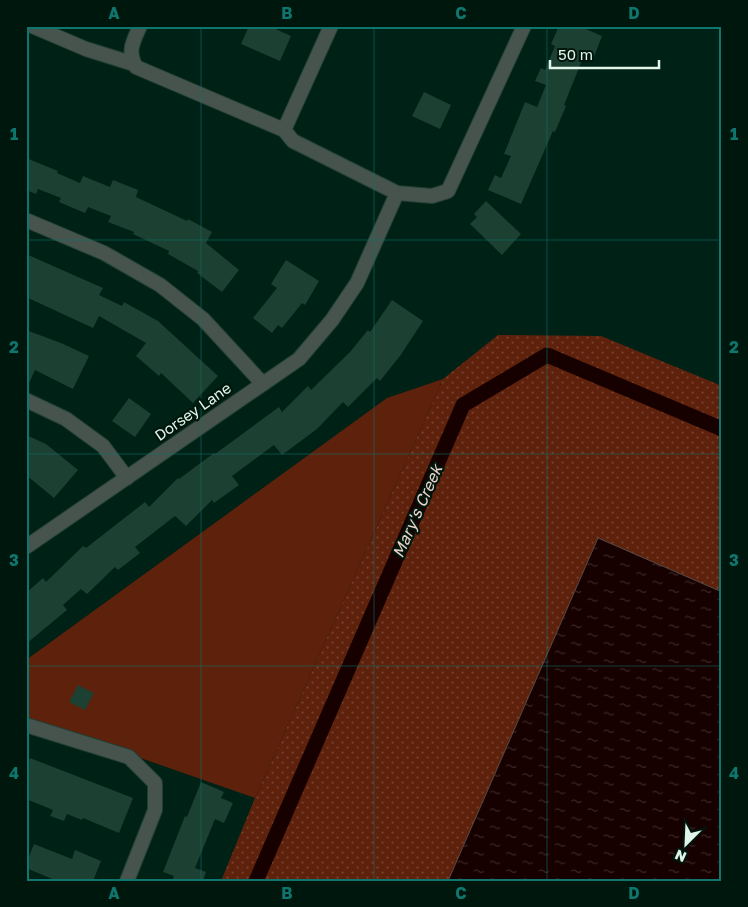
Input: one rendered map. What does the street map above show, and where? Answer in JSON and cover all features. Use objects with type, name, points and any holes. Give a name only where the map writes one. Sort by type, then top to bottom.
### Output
[{"type":"street","points":[[32,26],[86,49],[134,64]]},
{"type":"street","points":[[140,26],[132,45],[131,59],[136,67],[284,130],[293,141],[397,193],[432,196],[448,191],[524,26]]},
{"type":"street","points":[[284,130],[331,26]]},
{"type":"street","name":"Dorsey Lane","points":[[26,547],[300,359],[332,320],[357,283],[397,193]]},
{"type":"street","points":[[26,220],[104,253],[160,285],[203,319],[263,384]]},
{"type":"street","points":[[26,400],[66,419],[103,446],[127,478]]},
{"type":"street","points":[[26,726],[129,757],[155,782],[155,810],[127,881]]},
{"type":"shaded area","points":[[498,335],[601,336],[722,386],[722,881],[221,881],[255,798],[443,379]]},
{"type":"shaded area","points":[[443,379],[255,798],[26,718],[26,660],[387,398]]},
{"type":"water","points":[[598,538],[722,592],[722,881],[448,881]]},
{"type":"building","points":[[249,26],[269,26],[291,36],[280,61],[241,44]]},
{"type":"building","points":[[559,26],[579,26],[602,36],[592,62],[583,58],[555,132],[553,131],[521,204],[488,190],[495,175],[501,178],[511,156],[504,154],[525,102],[537,107],[546,85],[535,81],[541,68],[545,70],[555,46],[551,44]]},
{"type":"building","points":[[424,92],[451,105],[440,129],[412,116]]},
{"type":"building","points":[[26,158],[58,171],[57,173],[80,183],[83,176],[110,187],[113,180],[138,190],[136,197],[187,221],[188,219],[212,232],[206,243],[239,270],[222,292],[197,273],[198,271],[168,254],[169,251],[133,234],[134,232],[108,222],[111,216],[88,207],[85,213],[59,202],[61,198],[38,189],[36,194],[26,190]]},
{"type":"building","points":[[486,201],[521,234],[502,255],[470,224],[477,217],[474,214]]},
{"type":"building","points":[[26,254],[103,288],[99,295],[122,306],[124,302],[158,321],[218,376],[193,403],[161,373],[159,376],[136,356],[146,343],[99,316],[93,328],[26,297]]},
{"type":"building","points":[[286,260],[319,281],[305,305],[302,303],[282,328],[278,325],[272,333],[253,318],[277,288],[271,284]]},
{"type":"building","points":[[392,300],[423,321],[400,356],[380,381],[377,378],[348,407],[343,402],[317,429],[282,455],[274,445],[232,476],[239,485],[214,503],[212,500],[186,526],[175,516],[135,547],[140,553],[118,570],[115,567],[87,594],[81,589],[63,605],[67,610],[26,644],[26,593],[43,578],[46,582],[83,546],[86,548],[145,502],[149,507],[178,478],[215,454],[279,407],[282,412],[308,386],[311,390],[350,352],[368,330],[370,332]]},
{"type":"building","points":[[26,330],[89,356],[73,389],[35,370],[26,390]]},
{"type":"building","points":[[129,398],[151,414],[135,437],[112,421]]},
{"type":"building","points":[[26,435],[46,444],[78,470],[54,498],[26,475]]},
{"type":"building","points":[[78,685],[94,693],[85,710],[69,702]]},
{"type":"building","points":[[30,758],[133,798],[119,833],[83,818],[82,820],[67,814],[64,821],[50,816],[53,810],[26,799],[26,769]]},
{"type":"building","points":[[201,782],[224,792],[221,798],[233,803],[224,823],[215,819],[195,868],[206,872],[203,881],[172,881],[174,876],[163,872],[185,816],[187,817]]},
{"type":"building","points":[[34,844],[72,859],[75,850],[101,861],[93,881],[57,881],[26,868]]},
{"type":"waterway","name":"Mary's Creek","points":[[256,881],[463,405],[547,355],[722,429]]}]
